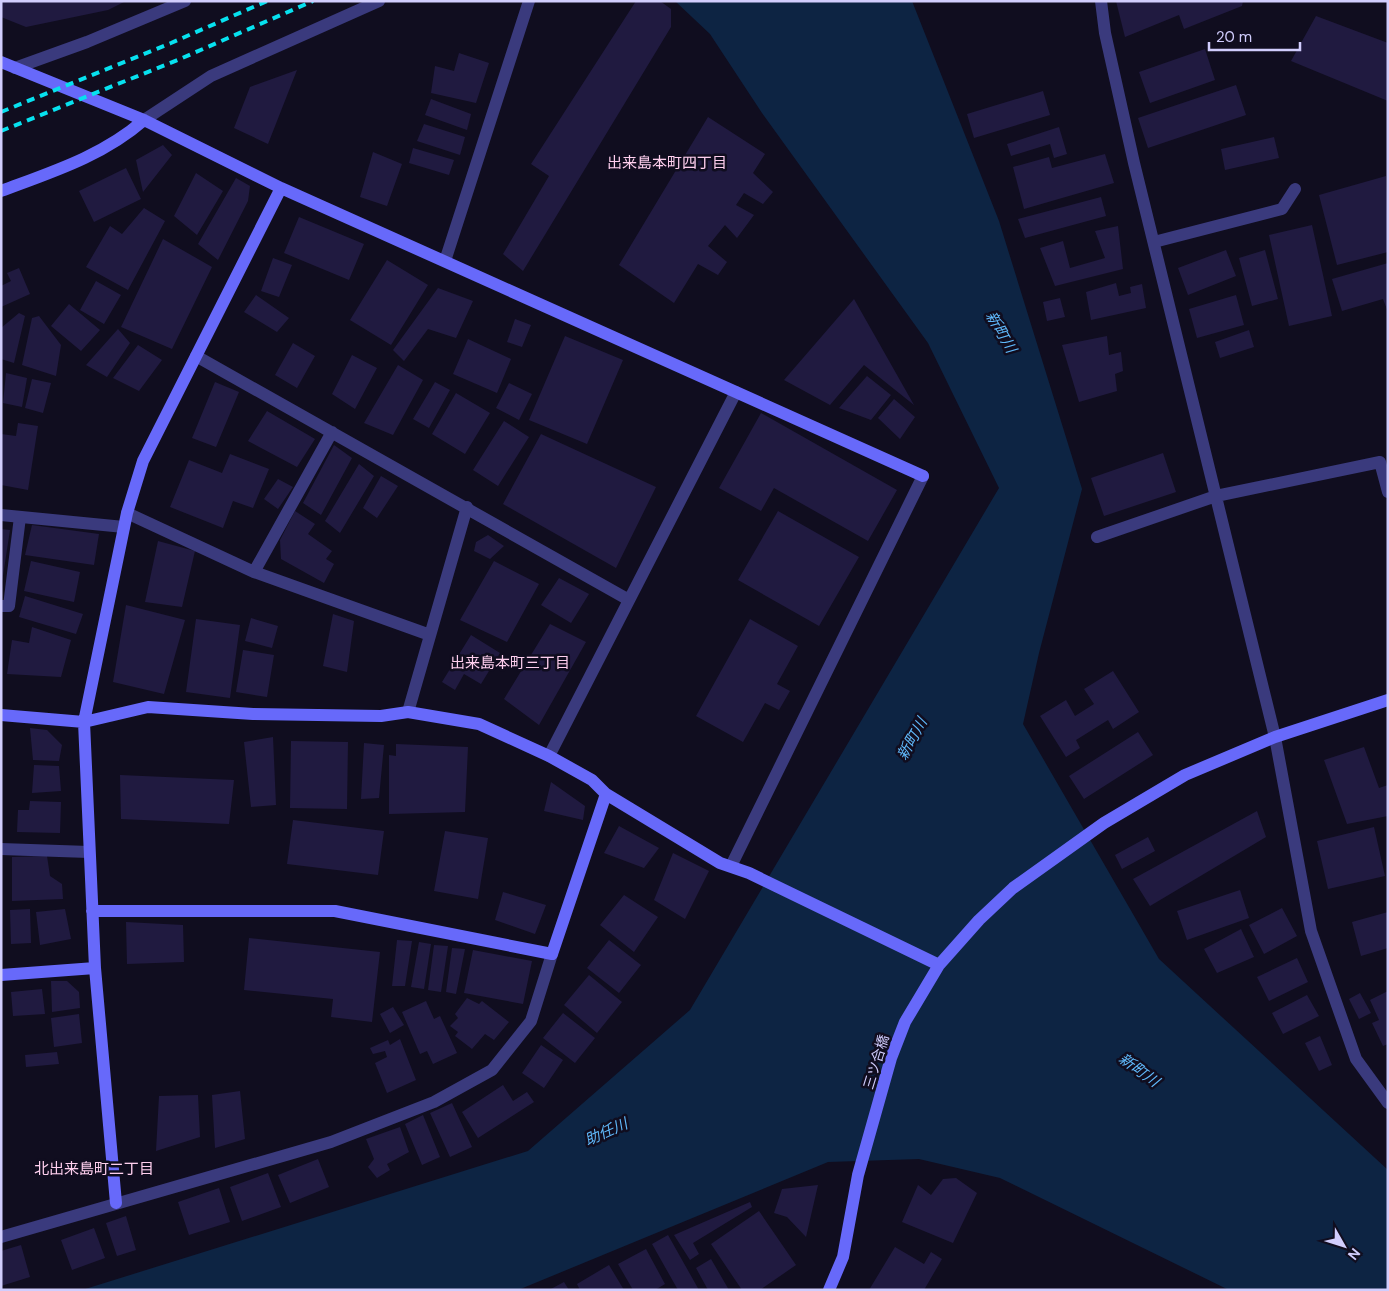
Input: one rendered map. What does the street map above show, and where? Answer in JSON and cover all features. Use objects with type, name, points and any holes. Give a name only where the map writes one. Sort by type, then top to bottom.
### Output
[{"type":"street","points":[[1,73],[87,42],[185,1]]},
{"type":"street","points":[[1,191],[80,162],[126,135],[144,120],[212,76],[379,1]]},
{"type":"street","points":[[445,261],[529,1]]},
{"type":"street","points":[[1102,1],[1107,42],[1154,242],[1275,737],[1312,931],[1356,1060],[1388,1103]]},
{"type":"street","points":[[1,62],[144,120],[281,188],[923,476],[731,866]]},
{"type":"street","points":[[116,1203],[95,968],[84,722],[127,513],[143,461],[281,188]]},
{"type":"street","points":[[1154,242],[1282,209],[1295,189]]},
{"type":"street","points":[[196,356],[629,600]]},
{"type":"street","points":[[549,756],[736,392]]},
{"type":"street","points":[[254,572],[332,432]]},
{"type":"street","points":[[1097,537],[1216,496],[1384,461],[1388,492]]},
{"type":"street","points":[[408,712],[467,507]]},
{"type":"street","points":[[127,513],[254,572],[430,635]]},
{"type":"street","points":[[1,514],[124,527]]},
{"type":"street","points":[[1,606],[9,606],[20,517]]},
{"type":"street","name":"三ツ合橋","points":[[829,1290],[843,1257],[858,1175],[890,1058],[905,1022],[938,965],[979,920],[1013,888],[1104,823],[1184,775],[1275,737],[1388,700]]},
{"type":"street","points":[[1,715],[84,722],[148,707],[253,714],[381,716],[408,712],[479,724],[549,756],[592,780],[606,794],[720,863],[749,873],[938,965]]},
{"type":"street","points":[[1,1237],[332,1142],[434,1102],[492,1070],[531,1021],[606,794]]},
{"type":"street","points":[[1,849],[89,852]]},
{"type":"street","points":[[92,911],[335,911],[552,954]]},
{"type":"street","points":[[1,975],[95,968]]},
{"type":"water","points":[[675,1],[912,1],[999,221],[1082,489],[1039,653],[1023,724],[1159,959],[1388,1170],[1388,1290],[1229,1290],[1000,1178],[919,1159],[828,1162],[518,1290],[82,1290],[528,1151],[690,1010],[999,488],[928,343],[762,113],[710,34]]},
{"type":"building","points":[[1,1],[126,1],[108,10],[26,27],[1,17]]},
{"type":"building","points":[[636,1],[660,1],[671,9],[671,27],[523,271],[503,254],[549,176],[531,164]]},
{"type":"building","points":[[1116,1],[1243,1],[1242,6],[1184,29],[1179,15],[1125,37]]},
{"type":"building","points":[[1316,16],[1388,43],[1388,101],[1291,61]]},
{"type":"building","points":[[1205,49],[1215,80],[1150,103],[1139,72]]},
{"type":"building","points":[[459,53],[489,63],[476,103],[431,93],[435,66],[454,71]]},
{"type":"building","points":[[297,70],[268,144],[234,128],[250,87]]},
{"type":"building","points":[[1236,85],[1246,115],[1148,148],[1138,118]]},
{"type":"building","points":[[1043,91],[1050,115],[974,138],[967,114]]},
{"type":"building","points":[[431,99],[471,114],[467,130],[425,115]]},
{"type":"building","points":[[708,117],[765,154],[753,173],[773,192],[763,204],[744,193],[736,205],[754,215],[737,238],[725,225],[708,246],[727,262],[718,275],[698,264],[674,303],[619,265]]},
{"type":"building","points":[[424,124],[465,137],[460,155],[417,141]]},
{"type":"building","points":[[1059,127],[1067,154],[1054,158],[1050,144],[1011,156],[1007,144]]},
{"type":"building","points":[[1274,137],[1279,158],[1225,170],[1221,149]]},
{"type":"building","points":[[163,145],[172,155],[143,192],[136,160]]},
{"type":"building","points":[[413,148],[454,160],[449,175],[409,163]]},
{"type":"building","points":[[373,152],[402,164],[387,206],[360,197]]},
{"type":"building","points":[[1105,154],[1114,183],[1024,209],[1013,167],[1049,157],[1052,168]]},
{"type":"building","points":[[126,168],[141,199],[94,222],[79,191]]},
{"type":"building","points":[[196,173],[223,191],[197,235],[174,216]]},
{"type":"building","points":[[1386,176],[1388,252],[1337,265],[1319,195]]},
{"type":"building","points":[[236,178],[250,186],[248,201],[218,260],[198,244]]},
{"type":"building","points":[[1101,197],[1106,216],[1025,238],[1018,219]]},
{"type":"building","points":[[144,208],[165,221],[128,290],[86,267],[110,226],[122,234]]},
{"type":"building","points":[[299,217],[364,244],[349,280],[284,253]]},
{"type":"building","points":[[1312,225],[1332,316],[1289,326],[1269,235]]},
{"type":"building","points":[[1118,226],[1123,269],[1055,286],[1040,248],[1063,241],[1070,268],[1105,258],[1095,231]]},
{"type":"building","points":[[163,239],[212,267],[172,349],[121,327]]},
{"type":"building","points":[[1226,250],[1236,276],[1188,295],[1178,268]]},
{"type":"building","points":[[1265,250],[1278,299],[1252,306],[1239,258]]},
{"type":"building","points":[[273,258],[292,265],[279,297],[261,291]]},
{"type":"building","points":[[387,260],[428,285],[391,345],[350,320]]},
{"type":"building","points":[[1388,263],[1388,312],[1383,299],[1342,311],[1332,279]]},
{"type":"building","points":[[19,268],[30,294],[1,307],[1,286],[11,281],[7,273]]},
{"type":"building","points":[[96,281],[121,295],[104,324],[80,310]]},
{"type":"building","points":[[1116,283],[1119,296],[1131,293],[1130,287],[1142,284],[1146,308],[1091,320],[1086,292]]},
{"type":"building","points":[[438,288],[473,301],[456,338],[428,329],[404,361],[393,350]]},
{"type":"building","points":[[256,295],[289,318],[277,332],[244,312]]},
{"type":"building","points":[[1236,295],[1244,325],[1197,338],[1189,309]]},
{"type":"building","points":[[1060,298],[1065,317],[1047,321],[1043,302]]},
{"type":"building","points":[[854,299],[914,405],[864,365],[830,405],[784,380]]},
{"type":"building","points":[[69,304],[100,330],[81,351],[51,326]]},
{"type":"building","points":[[19,313],[25,316],[14,363],[1,359],[1,328]]},
{"type":"building","points":[[39,316],[61,345],[56,376],[22,365],[32,318]]},
{"type":"building","points":[[515,319],[531,325],[522,347],[507,342]]},
{"type":"building","points":[[118,329],[130,343],[107,377],[86,365]]},
{"type":"building","points":[[1249,330],[1254,347],[1220,358],[1215,342]]},
{"type":"building","points":[[565,336],[623,360],[587,444],[529,420]]},
{"type":"building","points":[[1107,336],[1109,355],[1121,352],[1123,371],[1115,374],[1117,391],[1079,402],[1062,345]]},
{"type":"building","points":[[468,339],[511,359],[497,393],[453,374]]},
{"type":"building","points":[[293,343],[315,356],[297,388],[275,375]]},
{"type":"building","points":[[138,345],[162,360],[139,391],[113,378]]},
{"type":"building","points":[[352,355],[377,368],[355,409],[332,394]]},
{"type":"building","points":[[398,365],[423,380],[393,435],[364,423]]},
{"type":"building","points":[[6,373],[27,378],[22,407],[3,403]]},
{"type":"building","points":[[867,376],[891,395],[871,420],[839,408]]},
{"type":"building","points":[[32,379],[51,383],[43,413],[25,408]]},
{"type":"building","points":[[215,382],[239,392],[216,447],[192,438]]},
{"type":"building","points":[[435,382],[450,390],[429,428],[413,419]]},
{"type":"building","points":[[509,383],[532,394],[519,420],[496,408]]},
{"type":"building","points":[[456,393],[490,413],[465,454],[432,434]]},
{"type":"building","points":[[894,399],[915,417],[900,439],[878,418]]},
{"type":"building","points":[[267,411],[315,439],[297,467],[248,441]]},
{"type":"building","points":[[761,413],[897,490],[868,541],[774,488],[761,511],[719,488]]},
{"type":"building","points":[[504,421],[529,437],[498,486],[473,470]]},
{"type":"building","points":[[18,423],[38,426],[28,490],[1,485],[1,434],[16,436]]},
{"type":"building","points":[[541,434],[656,487],[616,568],[503,504]]},
{"type":"building","points":[[334,445],[352,458],[321,515],[303,503]]},
{"type":"building","points":[[1163,453],[1176,492],[1104,516],[1091,478]]},
{"type":"building","points":[[230,454],[269,469],[253,508],[233,501],[223,528],[170,507],[189,460],[222,473]]},
{"type":"building","points":[[359,464],[374,476],[340,533],[325,521]]},
{"type":"building","points":[[381,476],[398,486],[377,518],[363,508]]},
{"type":"building","points":[[278,479],[293,487],[278,509],[264,499]]},
{"type":"building","points":[[295,511],[315,524],[308,534],[332,551],[326,559],[334,564],[324,583],[281,559],[280,540]]},
{"type":"building","points":[[778,511],[859,557],[819,626],[738,580]]},
{"type":"building","points":[[32,525],[99,534],[94,565],[25,555]]},
{"type":"building","points":[[1,529],[10,530],[2,582],[1,581]]},
{"type":"building","points":[[488,535],[504,546],[490,559],[474,551],[476,542]]},
{"type":"building","points":[[158,541],[195,551],[182,607],[145,602]]},
{"type":"building","points":[[31,561],[80,572],[74,602],[24,591]]},
{"type":"building","points":[[494,561],[539,584],[507,642],[460,620]]},
{"type":"building","points":[[559,578],[589,594],[571,623],[541,605]]},
{"type":"building","points":[[25,596],[83,614],[76,634],[19,617]]},
{"type":"building","points":[[126,605],[185,620],[164,694],[113,682]]},
{"type":"building","points":[[333,614],[354,621],[347,672],[323,666]]},
{"type":"building","points":[[251,618],[278,626],[272,648],[245,641]]},
{"type":"building","points":[[196,619],[240,625],[230,698],[186,692]]},
{"type":"building","points":[[750,619],[798,646],[777,684],[790,691],[779,710],[765,703],[743,742],[696,716]]},
{"type":"building","points":[[550,624],[586,642],[539,725],[504,699]]},
{"type":"building","points":[[32,627],[71,640],[61,677],[7,674],[12,640],[29,643]]},
{"type":"building","points":[[471,635],[500,653],[481,684],[464,674],[455,690],[442,682]]},
{"type":"building","points":[[243,650],[274,655],[267,697],[236,692]]},
{"type":"building","points":[[1113,671],[1139,712],[1113,729],[1108,720],[1076,740],[1080,748],[1066,757],[1040,716],[1066,700],[1075,716],[1094,704],[1084,689]]},
{"type":"building","points":[[30,728],[47,730],[62,745],[59,761],[33,760]]},
{"type":"building","points":[[1138,732],[1153,755],[1084,799],[1069,776]]},
{"type":"building","points":[[273,737],[276,805],[251,807],[244,742]]},
{"type":"building","points":[[291,741],[348,742],[347,809],[290,808]]},
{"type":"building","points":[[364,743],[384,745],[379,798],[361,799]]},
{"type":"building","points":[[396,744],[468,747],[465,812],[389,814],[389,755],[396,756]]},
{"type":"building","points":[[1364,747],[1379,788],[1388,785],[1388,816],[1347,824],[1324,760]]},
{"type":"building","points":[[34,765],[59,766],[61,791],[32,793]]},
{"type":"building","points":[[120,775],[234,780],[229,824],[121,819]]},
{"type":"building","points":[[551,782],[585,806],[583,820],[544,811]]},
{"type":"building","points":[[30,801],[61,802],[60,833],[17,832],[18,810],[29,810]]},
{"type":"building","points":[[1257,811],[1266,837],[1150,906],[1133,879]]},
{"type":"building","points":[[293,820],[384,831],[378,875],[287,864]]},
{"type":"building","points":[[619,826],[659,848],[644,868],[604,853]]},
{"type":"building","points":[[1374,827],[1385,876],[1328,889],[1317,841]]},
{"type":"building","points":[[445,831],[488,838],[478,899],[434,891]]},
{"type":"building","points":[[1148,837],[1155,851],[1122,869],[1115,855]]},
{"type":"building","points":[[673,853],[709,871],[685,919],[654,900]]},
{"type":"building","points":[[47,856],[50,876],[62,884],[63,899],[12,901],[12,857]]},
{"type":"building","points":[[1240,890],[1249,918],[1187,940],[1177,911]]},
{"type":"building","points":[[503,892],[546,905],[535,934],[495,920]]},
{"type":"building","points":[[624,895],[658,917],[634,952],[600,925]]},
{"type":"building","points":[[1282,908],[1297,936],[1264,954],[1249,925]]},
{"type":"building","points":[[30,909],[31,943],[11,944],[10,910]]},
{"type":"building","points":[[65,909],[71,939],[40,945],[36,912]]},
{"type":"building","points":[[1388,912],[1388,948],[1361,956],[1352,922]]},
{"type":"building","points":[[126,922],[183,925],[184,962],[127,964]]},
{"type":"building","points":[[1241,929],[1254,957],[1217,973],[1204,949]]},
{"type":"building","points":[[249,938],[380,952],[372,1022],[331,1017],[333,999],[244,990]]},
{"type":"building","points":[[397,940],[412,941],[405,986],[392,986]]},
{"type":"building","points":[[609,940],[641,965],[619,993],[587,968]]},
{"type":"building","points":[[419,942],[431,944],[424,989],[411,987]]},
{"type":"building","points":[[434,945],[448,946],[441,992],[428,990]]},
{"type":"building","points":[[452,948],[465,949],[456,994],[446,992]]},
{"type":"building","points":[[473,950],[532,961],[523,1004],[464,993]]},
{"type":"building","points":[[1297,958],[1308,982],[1269,1001],[1257,977]]},
{"type":"building","points":[[589,975],[622,1002],[597,1033],[564,1005]]},
{"type":"building","points":[[51,981],[67,981],[79,992],[80,1008],[52,1012]]},
{"type":"building","points":[[42,989],[45,1014],[13,1016],[11,992]]},
{"type":"building","points":[[1388,991],[1388,1044],[1383,1046],[1372,1023],[1379,1020],[1370,1000]]},
{"type":"building","points":[[1360,993],[1371,1013],[1359,1019],[1349,999]]},
{"type":"building","points":[[1307,995],[1319,1016],[1283,1034],[1272,1013]]},
{"type":"building","points":[[467,998],[479,1004],[482,1001],[509,1022],[494,1040],[485,1034],[472,1049],[455,1036],[458,1032],[450,1026],[458,1018],[455,1014]]},
{"type":"building","points":[[426,1001],[434,1019],[440,1016],[457,1053],[433,1064],[427,1051],[420,1054],[402,1012]]},
{"type":"building","points":[[393,1007],[404,1025],[390,1033],[380,1014]]},
{"type":"building","points":[[563,1013],[595,1038],[575,1063],[543,1038]]},
{"type":"building","points":[[79,1014],[82,1043],[54,1047],[51,1018]]},
{"type":"building","points":[[1320,1036],[1332,1065],[1319,1071],[1305,1043]]},
{"type":"building","points":[[400,1039],[416,1080],[387,1093],[375,1063],[387,1057],[385,1051],[373,1054],[370,1048],[388,1040],[390,1045]]},
{"type":"building","points":[[541,1045],[563,1060],[544,1088],[522,1073]]},
{"type":"building","points":[[57,1052],[59,1064],[26,1067],[25,1055]]},
{"type":"building","points":[[503,1085],[513,1101],[527,1092],[534,1102],[478,1138],[462,1112]]},
{"type":"building","points":[[240,1091],[245,1139],[215,1148],[212,1095]]},
{"type":"building","points":[[198,1095],[200,1137],[156,1151],[159,1096]]},
{"type":"building","points":[[452,1103],[472,1147],[450,1157],[430,1113]]},
{"type":"building","points":[[423,1115],[440,1157],[422,1165],[405,1124]]},
{"type":"building","points":[[400,1127],[409,1152],[387,1164],[390,1170],[377,1178],[368,1167],[374,1159],[366,1139]]},
{"type":"building","points":[[318,1159],[329,1187],[290,1203],[278,1175]]},
{"type":"building","points":[[268,1173],[281,1207],[242,1221],[230,1187]]},
{"type":"building","points":[[956,1178],[977,1193],[953,1243],[902,1222],[918,1185],[931,1195],[943,1179]]},
{"type":"building","points":[[818,1185],[806,1237],[787,1217],[774,1213],[782,1189]]},
{"type":"building","points":[[219,1188],[230,1222],[189,1235],[178,1202]]},
{"type":"building","points":[[750,1202],[752,1207],[693,1243],[699,1254],[690,1260],[674,1235]]},
{"type":"building","points":[[759,1211],[796,1265],[760,1290],[742,1290],[711,1244]]},
{"type":"building","points":[[126,1216],[136,1250],[117,1256],[106,1223]]},
{"type":"building","points":[[94,1228],[105,1258],[72,1270],[61,1240]]},
{"type":"building","points":[[668,1235],[699,1290],[678,1290],[652,1244]]},
{"type":"building","points":[[21,1245],[30,1277],[1,1286],[1,1251]]},
{"type":"building","points":[[895,1247],[924,1264],[931,1252],[942,1259],[924,1290],[869,1290]]},
{"type":"building","points":[[646,1249],[665,1284],[655,1290],[633,1290],[618,1264]]},
{"type":"building","points":[[711,1259],[729,1290],[708,1290],[696,1268]]},
{"type":"building","points":[[609,1265],[624,1290],[580,1290],[577,1284]]},
{"type":"building","points":[[564,1282],[569,1290],[549,1290]]},
{"type":"railway","points":[[1,112],[171,43],[267,1]]},
{"type":"railway","points":[[1,131],[180,59],[313,1]]},
{"type":"district","name":"出来島本町四丁目","points":[[667,163]]},
{"type":"district","name":"出来島本町三丁目","points":[[510,663]]},
{"type":"district","name":"北出来島町二丁目","points":[[94,1169]]},
{"type":"water label","name":"新町川","points":[[1001,332]]},
{"type":"water label","name":"新町川","points":[[912,739]]},
{"type":"water label","name":"新町川","points":[[1139,1070]]},
{"type":"water label","name":"助任川","points":[[606,1132]]}]
